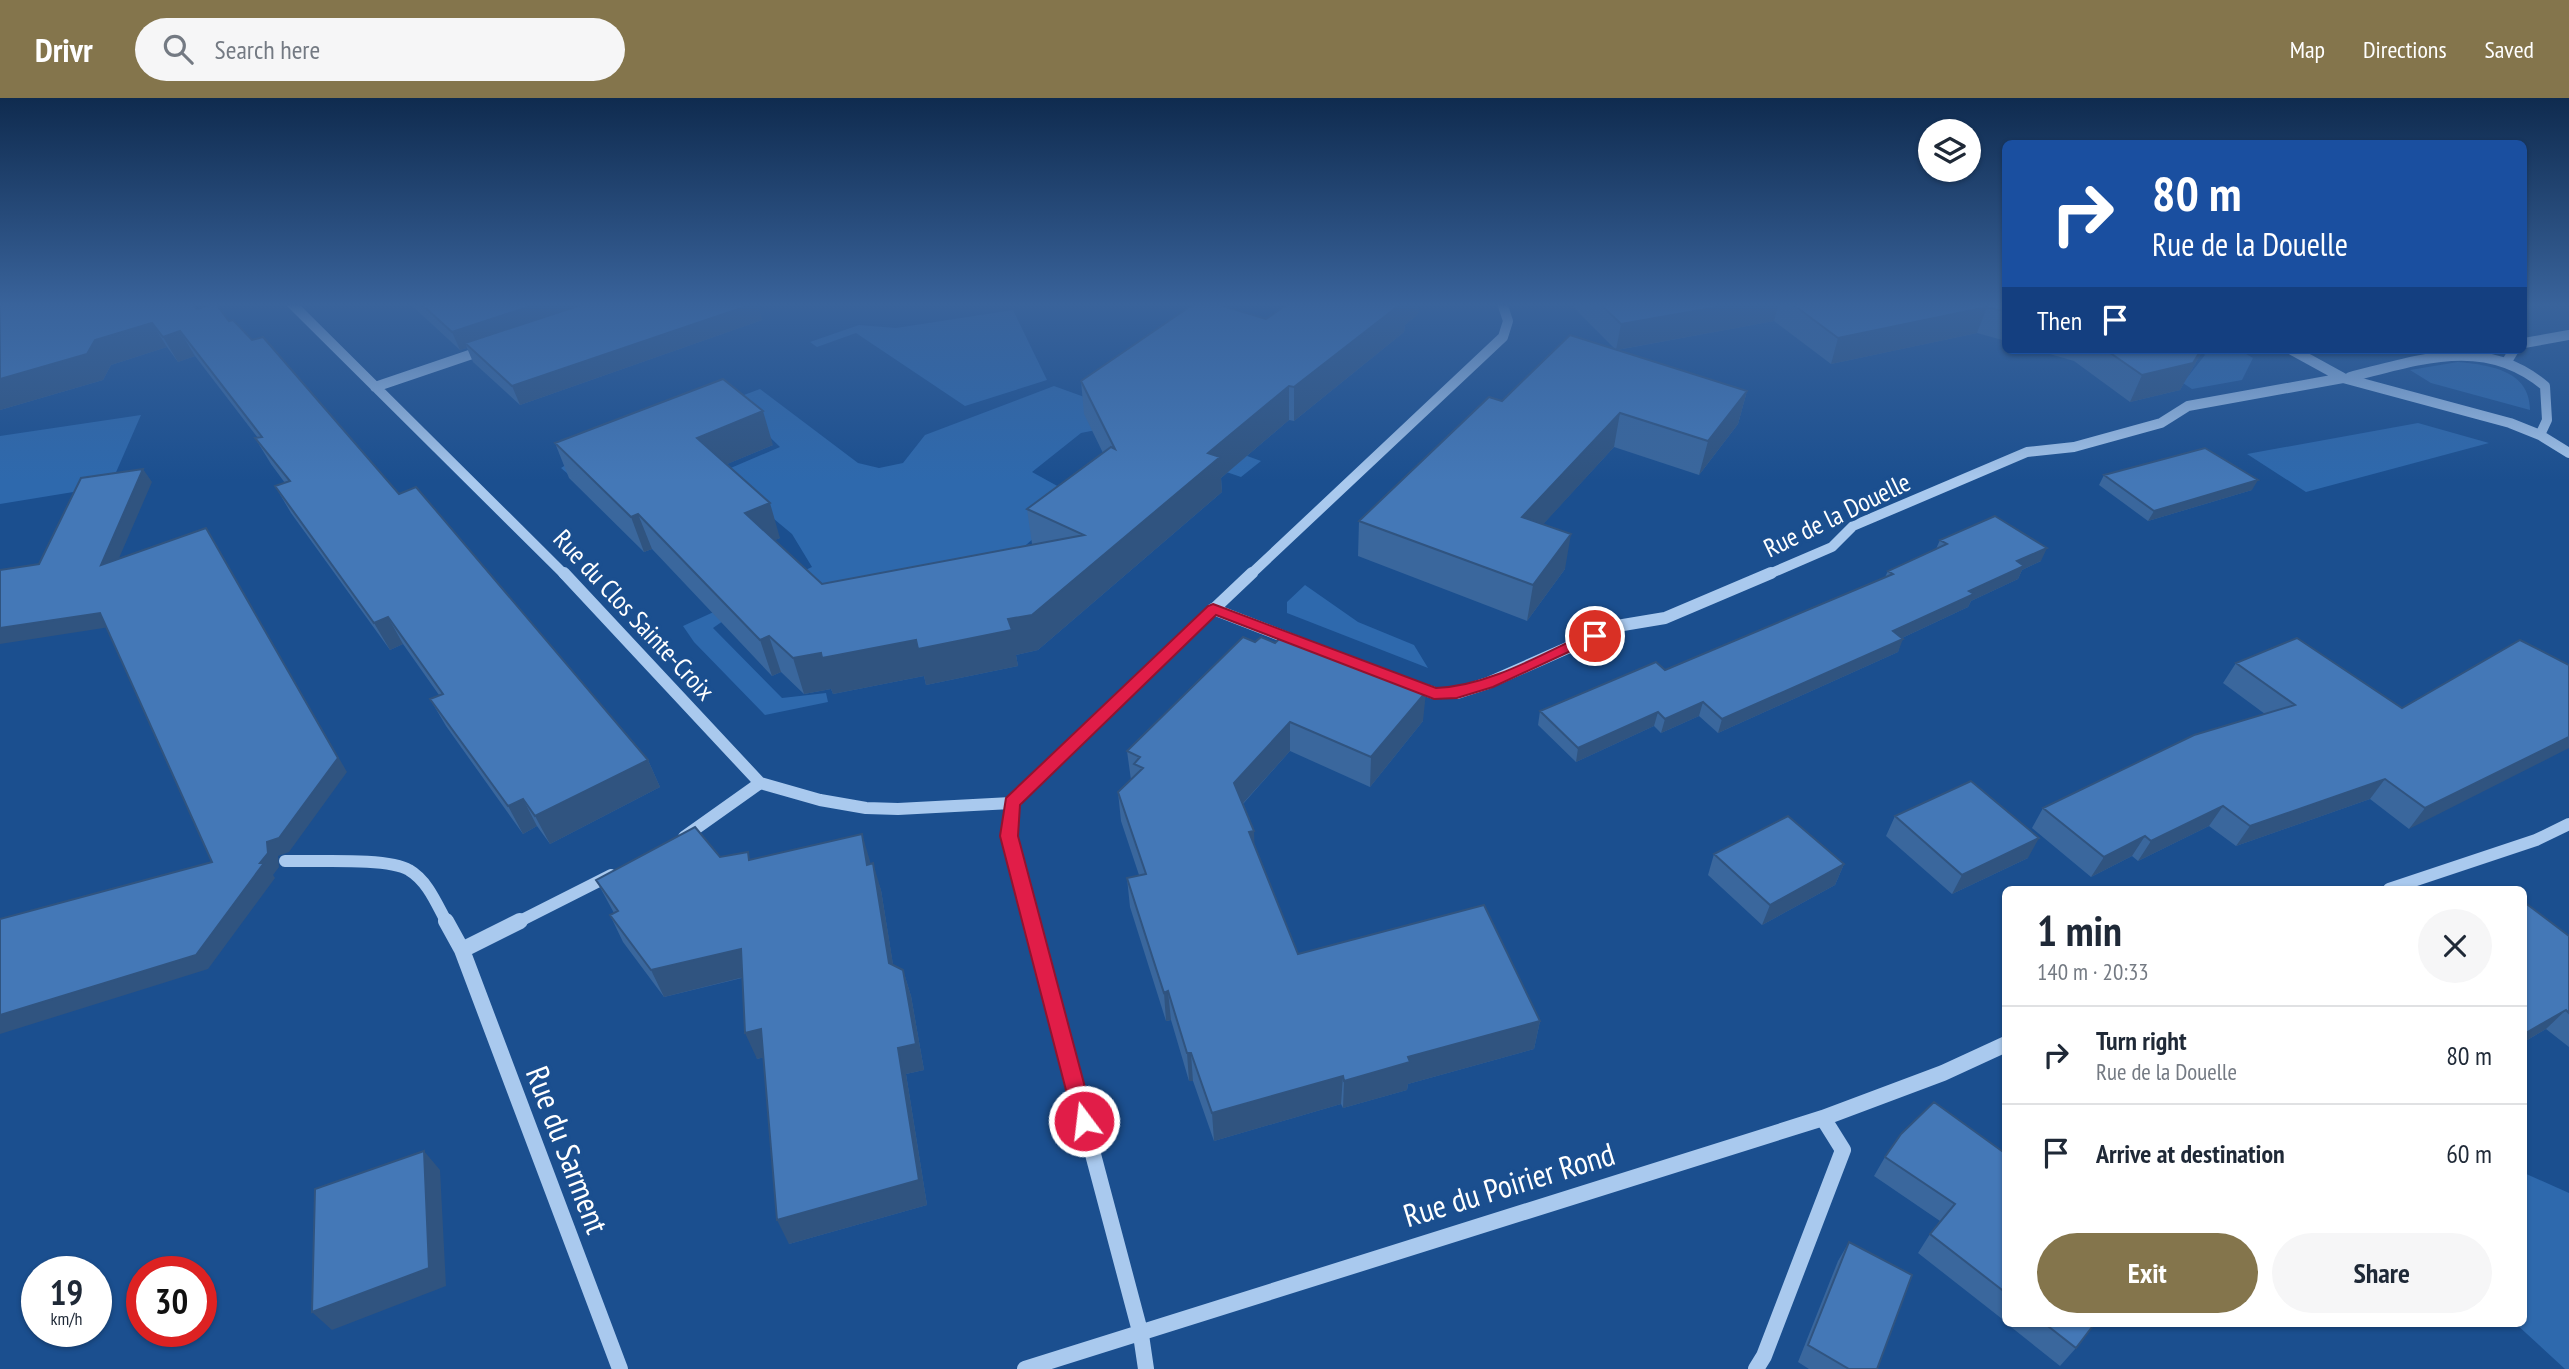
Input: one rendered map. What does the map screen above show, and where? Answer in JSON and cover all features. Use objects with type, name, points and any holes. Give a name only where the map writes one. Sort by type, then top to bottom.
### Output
[{"type":"street","name":"Rue du Clos Sainte-Croix","points":[[350,362],[547,555],[760,783],[807,798],[882,809],[983,802],[1012,803]]},
{"type":"street","points":[[375,387],[448,362]]},
{"type":"street","points":[[1146,1369],[1141,1335],[1009,836],[1012,803],[1213,609],[1476,362]]},
{"type":"street","points":[[2314,362],[2343,378],[2408,362]]},
{"type":"street","points":[[2503,362],[2531,374],[2545,386],[2547,420],[2540,435]]},
{"type":"street","name":"Rue de la Douelle","points":[[1387,677],[1434,694],[1457,693],[1488,683],[1617,626],[1665,618],[1832,547],[1853,526],[2027,452],[2074,447],[2161,423],[2188,407],[2343,378],[2369,382],[2486,416],[2540,435],[2569,453]]},
{"type":"street","points":[[1213,609],[1313,648]]},
{"type":"street","points":[[675,842],[699,830],[760,783]]},
{"type":"street","points":[[2398,886],[2536,840],[2569,824]]},
{"type":"street","name":"Rue du Sarment","points":[[285,861],[378,863],[408,869],[425,884],[462,950],[620,1369]]},
{"type":"street","points":[[462,950],[626,867]]},
{"type":"street","name":"Rue du Poirier Rond","points":[[1025,1369],[1141,1335],[1219,1307],[1823,1118],[1943,1073],[2002,1046]]},
{"type":"street","points":[[1756,1369],[1764,1356],[1843,1150],[1823,1118]]},
{"type":"shaded area","points":[[900,362],[1038,362],[1047,380],[965,406]]},
{"type":"shaded area","points":[[2199,362],[2251,362],[2242,380],[2192,389],[2183,383]]},
{"type":"shaded area","points":[[2461,362],[2506,372],[2523,386],[2530,410],[2431,383],[2410,370]]},
{"type":"shaded area","points":[[1054,386],[1261,461],[1241,477],[1101,429],[1081,433],[1032,472],[1079,498],[1026,545],[1039,553],[740,609],[713,628],[782,698],[826,693],[828,702],[765,715],[694,642],[683,626],[812,567],[792,534],[719,473],[780,447],[745,413],[568,474],[561,468],[578,457],[760,389],[858,463],[879,468],[903,463],[925,435]]},
{"type":"shaded area","points":[[141,415],[110,486],[0,504],[0,436]]},
{"type":"shaded area","points":[[2418,423],[2489,443],[2306,492],[2247,454]]},
{"type":"shaded area","points":[[1305,585],[1358,622],[1414,645],[1428,668],[1287,613],[1287,602]]},
{"type":"shaded area","points":[[2527,1174],[2569,1193],[2569,1369],[2565,1369],[2519,1327],[2527,1327]]},
{"type":"building","points":[[0,362],[58,362],[0,379]]},
{"type":"building","points":[[204,362],[285,362],[399,494],[416,487],[648,760],[535,816],[523,799],[508,806],[430,699],[443,694],[388,617],[374,623],[275,486],[290,481],[255,438],[262,437]]},
{"type":"building","points":[[486,362],[582,362],[512,386]]},
{"type":"building","points":[[1108,362],[1326,362],[1294,387],[1289,386],[1208,453],[1220,457],[1032,615],[1008,619],[1012,630],[918,649],[916,640],[822,658],[821,653],[793,658],[769,636],[760,640],[638,514],[631,517],[555,443],[723,379],[763,411],[697,438],[770,503],[745,513],[822,584],[1084,535],[1027,509],[1111,447],[1115,449],[1081,381]]},
{"type":"building","points":[[1542,362],[1656,362],[1747,391],[1708,441],[1620,413],[1522,517],[1571,534],[1533,585],[1359,521],[1489,397],[1502,401]]},
{"type":"building","points":[[2124,362],[2193,362],[2193,363],[2142,375]]},
{"type":"building","points":[[2205,448],[2258,480],[2154,511],[2104,475]]},
{"type":"building","points":[[143,469],[101,565],[206,528],[338,758],[279,838],[267,842],[268,853],[260,863],[264,863],[196,955],[0,1015],[0,919],[212,862],[100,613],[0,628],[0,570],[39,564],[81,478]]},
{"type":"building","points":[[1995,516],[2047,548],[2017,561],[2024,566],[1969,591],[1974,594],[1893,631],[1903,639],[1722,719],[1703,702],[1665,719],[1658,712],[1578,748],[1540,711],[1656,662],[1665,670],[1893,574],[1888,571],[1947,544],[1940,540]]},
{"type":"building","points":[[1284,634],[1426,692],[1371,757],[1290,722],[1234,783],[1254,831],[1249,832],[1298,954],[1484,905],[1540,1021],[1408,1057],[1410,1062],[1344,1081],[1343,1076],[1212,1113],[1191,1053],[1187,1053],[1168,991],[1164,993],[1127,878],[1146,874],[1118,792],[1143,768],[1134,764],[1140,757],[1127,751],[1243,637],[1255,642],[1261,637],[1275,643]]},
{"type":"building","points":[[2297,638],[2402,708],[2520,640],[2569,665],[2569,737],[2425,808],[2385,779],[2250,826],[2223,806],[2151,841],[2145,836],[2104,857],[2043,808],[2194,735],[2295,705],[2236,663]]},
{"type":"building","points":[[1971,781],[2039,838],[1962,875],[1895,816]]},
{"type":"building","points":[[1788,816],[1844,864],[1770,905],[1714,854]]},
{"type":"building","points":[[695,827],[720,857],[748,852],[749,860],[862,834],[867,865],[873,863],[889,963],[903,970],[916,1044],[898,1048],[919,1180],[777,1220],[761,1029],[745,1033],[741,949],[651,970],[610,915],[618,911],[596,880]]},
{"type":"building","points":[[2527,904],[2569,936],[2569,1013],[2566,1010],[2527,1032]]},
{"type":"building","points":[[1934,1102],[2002,1151],[2002,1290],[1930,1234],[1955,1204],[1885,1157],[1901,1134]]},
{"type":"building","points":[[424,1151],[429,1268],[312,1312],[315,1189]]},
{"type":"building","points":[[1849,1242],[1912,1275],[1877,1369],[1849,1369],[1808,1345]]},
{"type":"building","points":[[2049,1327],[2092,1327],[2076,1348]]},
{"type":"route","points":[[1084,1121],[1009,836],[1012,803],[1053,760],[1213,609],[1434,694],[1457,693],[1488,683],[1595,636]]}]
